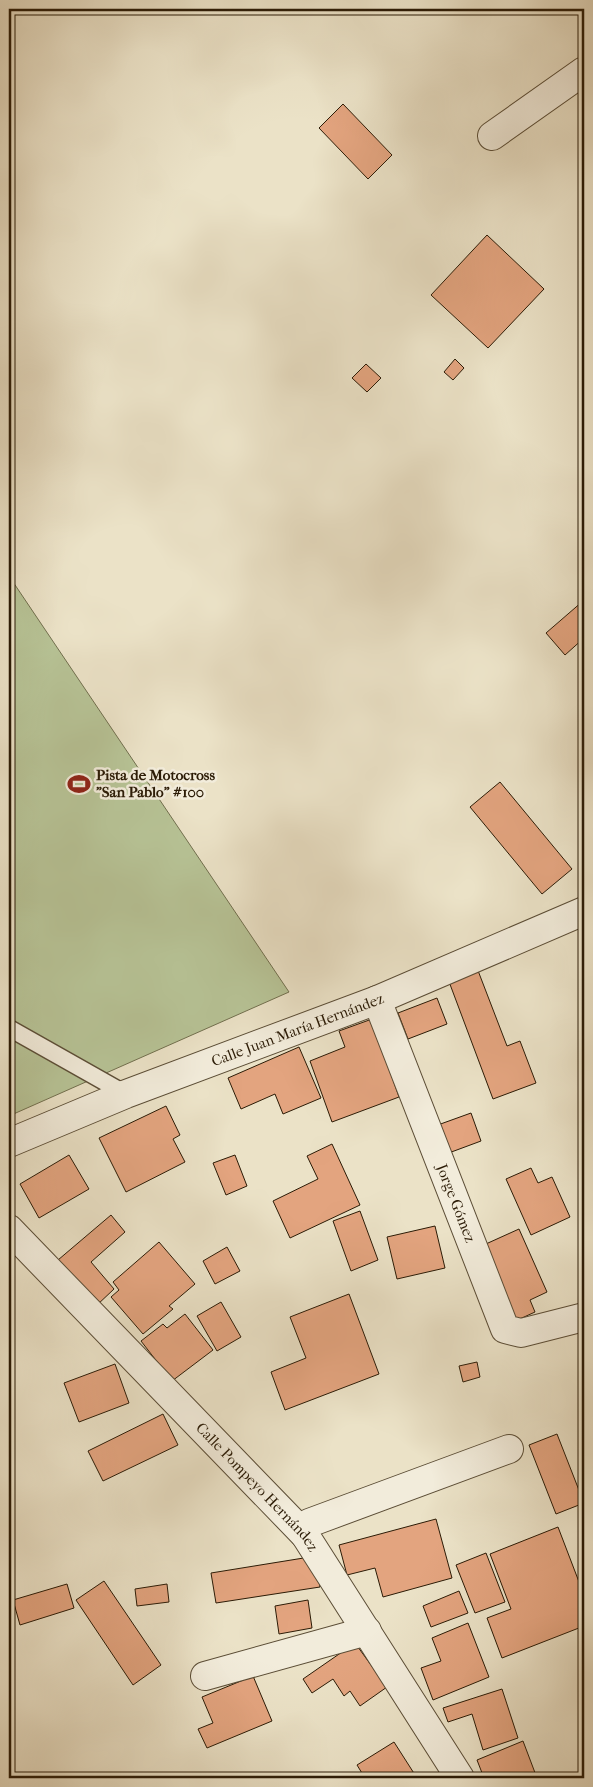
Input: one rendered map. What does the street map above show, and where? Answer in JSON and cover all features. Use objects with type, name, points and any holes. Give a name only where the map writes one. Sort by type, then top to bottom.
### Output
[{"type":"street","points":[[492,136],[584,71]]},
{"type":"street","name":"Calle Juan María Hernández","points":[[9,1143],[126,1094],[377,1000],[584,911]]},
{"type":"street","name":"Jorge Gómez","points":[[377,1000],[504,1329],[521,1333],[584,1317]]},
{"type":"street","name":"Calle Pompeyo Hernández","points":[[9,1229],[305,1535],[460,1778]]},
{"type":"street","points":[[305,1535],[309,1523],[509,1449]]},
{"type":"street","points":[[205,1676],[367,1631]]},
{"type":"lane","points":[[9,1028],[126,1094]]},
{"type":"green space","name":"Pista de Motocross \"San Pablo\" #100","points":[[9,576],[289,992],[9,1116]]},
{"type":"building","points":[[343,104],[392,155],[368,179],[319,128]]},
{"type":"building","points":[[487,235],[544,289],[488,348],[431,295]]},
{"type":"building","points":[[455,359],[464,368],[453,380],[444,372]]},
{"type":"building","points":[[366,364],[381,378],[367,392],[352,378]]},
{"type":"building","points":[[583,601],[584,638],[565,655],[546,633]]},
{"type":"building","points":[[500,782],[572,869],[542,894],[470,807]]},
{"type":"building","points":[[477,968],[507,1046],[520,1041],[536,1083],[493,1099],[448,979]]},
{"type":"building","points":[[437,998],[447,1024],[408,1039],[398,1013]]},
{"type":"building","points":[[372,1019],[399,1097],[332,1122],[310,1061],[345,1047],[339,1031]]},
{"type":"building","points":[[299,1047],[321,1098],[283,1114],[275,1094],[241,1109],[228,1078]]},
{"type":"building","points":[[166,1106],[180,1135],[173,1139],[185,1162],[126,1192],[99,1138]]},
{"type":"building","points":[[471,1113],[481,1141],[446,1154],[435,1126]]},
{"type":"building","points":[[332,1144],[360,1205],[290,1238],[273,1201],[318,1179],[307,1156]]},
{"type":"building","points":[[69,1155],[89,1189],[39,1218],[20,1184]]},
{"type":"building","points":[[235,1155],[247,1186],[226,1195],[213,1163]]},
{"type":"building","points":[[531,1168],[538,1183],[552,1177],[570,1217],[531,1235],[506,1179]]},
{"type":"building","points":[[360,1211],[378,1260],[351,1271],[333,1221]]},
{"type":"building","points":[[111,1215],[125,1232],[91,1262],[114,1289],[96,1306],[58,1260]]},
{"type":"building","points":[[435,1226],[445,1268],[397,1279],[387,1237]]},
{"type":"building","points":[[519,1229],[547,1292],[530,1300],[535,1312],[511,1323],[477,1248]]},
{"type":"building","points":[[159,1242],[195,1284],[169,1306],[173,1309],[143,1334],[111,1297],[119,1290],[113,1282]]},
{"type":"building","points":[[227,1247],[240,1271],[215,1284],[203,1261]]},
{"type":"building","points":[[349,1294],[379,1374],[285,1410],[271,1372],[306,1358],[290,1317]]},
{"type":"building","points":[[221,1302],[241,1337],[217,1351],[197,1316]]},
{"type":"building","points":[[185,1314],[213,1350],[172,1381],[141,1341],[163,1324],[167,1328]]},
{"type":"building","points":[[477,1362],[480,1377],[463,1382],[459,1366]]},
{"type":"building","points":[[115,1364],[129,1403],[79,1422],[64,1383]]},
{"type":"building","points":[[163,1414],[178,1445],[103,1481],[88,1451]]},
{"type":"building","points":[[557,1434],[584,1503],[556,1514],[529,1445]]},
{"type":"building","points":[[436,1519],[452,1578],[383,1597],[375,1568],[347,1575],[339,1545]]},
{"type":"building","points":[[558,1527],[584,1595],[584,1626],[502,1658],[487,1618],[511,1609],[490,1554]]},
{"type":"building","points":[[486,1553],[505,1602],[475,1613],[456,1565]]},
{"type":"building","points":[[316,1556],[320,1587],[216,1603],[211,1573]]},
{"type":"building","points":[[104,1581],[161,1665],[133,1685],[76,1600]]},
{"type":"building","points":[[67,1584],[74,1608],[20,1625],[13,1600]]},
{"type":"building","points":[[167,1584],[169,1602],[137,1606],[135,1589]]},
{"type":"building","points":[[459,1591],[468,1613],[431,1627],[423,1606]]},
{"type":"building","points":[[308,1600],[312,1628],[279,1634],[275,1606]]},
{"type":"building","points":[[468,1623],[489,1677],[433,1700],[421,1668],[441,1661],[432,1638]]},
{"type":"building","points":[[355,1643],[387,1687],[360,1706],[350,1691],[344,1696],[333,1679],[312,1693],[303,1679]]},
{"type":"building","points":[[253,1676],[272,1721],[207,1748],[198,1729],[213,1723],[202,1697]]},
{"type":"building","points":[[502,1689],[518,1738],[483,1750],[472,1714],[448,1722],[443,1708]]},
{"type":"building","points":[[523,1741],[537,1778],[484,1778],[477,1760]]},
{"type":"building","points":[[394,1742],[417,1778],[365,1778],[357,1765]]},
{"type":"place","name":"Pista de Motocross \"San Pablo\" #100","points":[[79,784]]}]
